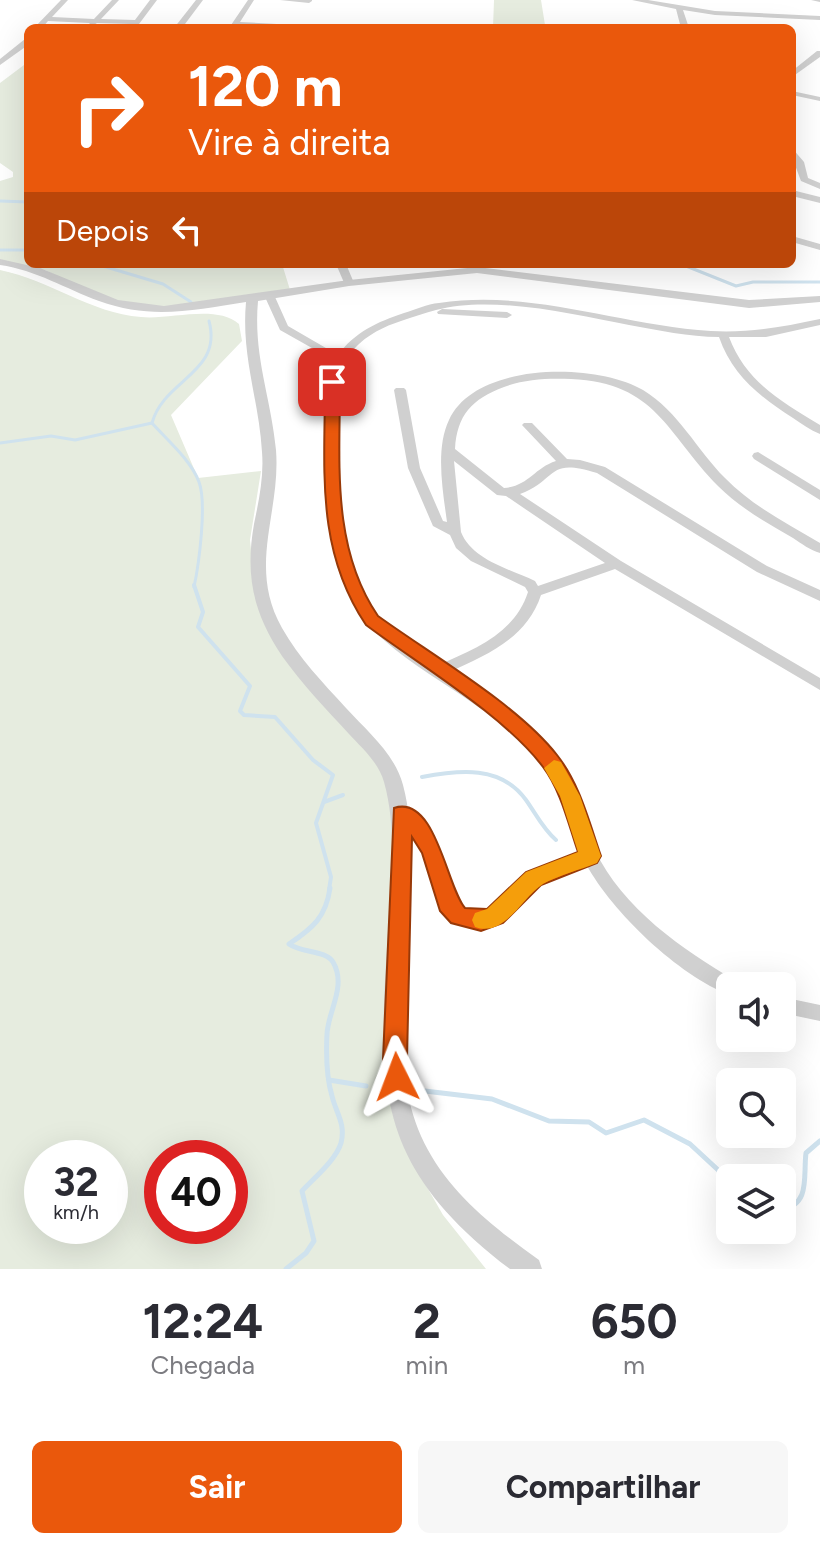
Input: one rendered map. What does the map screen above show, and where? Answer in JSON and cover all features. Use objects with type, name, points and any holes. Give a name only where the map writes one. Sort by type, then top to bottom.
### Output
[{"type":"street","points":[[42,24],[65,0]]},
{"type":"street","points":[[46,19],[92,24],[116,0]]},
{"type":"street","points":[[134,24],[154,0]]},
{"type":"street","points":[[181,24],[200,0]]},
{"type":"street","points":[[235,24],[251,0]]},
{"type":"street","points":[[283,0],[309,1]]},
{"type":"street","points":[[635,0],[715,13],[820,18]]},
{"type":"street","points":[[710,0],[715,13]]},
{"type":"street","points":[[814,0],[820,0]]},
{"type":"street","points":[[679,7],[683,24]]},
{"type":"street","points":[[0,63],[24,44]]},
{"type":"street","points":[[796,72],[820,53]]},
{"type":"street","points":[[809,62],[820,65]]},
{"type":"street","points":[[796,94],[820,99]]},
{"type":"street","points":[[796,161],[804,179],[820,186]]},
{"type":"street","points":[[796,194],[820,201]]},
{"type":"street","points":[[796,240],[820,247]]},
{"type":"street","points":[[0,262],[24,266]]},
{"type":"street","points":[[30,268],[97,297],[151,310],[252,300],[349,283],[477,270],[749,304],[820,299]]},
{"type":"street","points":[[343,268],[349,283]]},
{"type":"street","points":[[270,297],[284,328],[338,359]]},
{"type":"street","points":[[252,300],[248,344],[270,461],[257,535],[259,599],[272,628],[389,769],[402,814],[395,1059],[411,1139],[432,1177],[467,1217],[530,1269]]},
{"type":"street","points":[[716,978],[661,943],[607,883],[590,856],[570,796],[551,762],[520,729],[372,621],[347,576],[333,513],[332,382],[338,359],[365,333],[414,312],[446,305],[500,301],[724,337],[783,332],[820,322]]},
{"type":"street","points":[[414,312],[507,315]]},
{"type":"street","points":[[724,337],[730,358],[748,381],[820,430]]},
{"type":"street","points":[[455,533],[449,480],[455,416],[472,399],[516,379],[542,374],[623,384],[643,396],[731,492],[762,515],[820,549]]},
{"type":"street","points":[[400,390],[414,468],[438,523],[455,533],[470,554],[530,584],[535,592],[532,605],[489,648],[437,671]]},
{"type":"street","points":[[528,425],[562,461]]},
{"type":"street","points":[[451,452],[495,490],[509,492],[525,488],[562,461],[580,461],[601,470],[762,569],[820,596]]},
{"type":"street","points":[[758,456],[820,496]]},
{"type":"street","points":[[509,492],[616,564],[820,685]]},
{"type":"street","points":[[808,541],[820,531]]},
{"type":"street","points":[[535,592],[616,564]]},
{"type":"street","points":[[402,814],[414,823],[432,850],[448,904],[459,916],[481,921],[495,916],[533,879],[590,856]]},
{"type":"street","points":[[796,1008],[820,1013]]},
{"type":"shaded area","points":[[494,0],[541,0],[545,24],[493,24]]},
{"type":"shaded area","points":[[24,65],[24,266],[0,261],[0,181],[13,177],[13,172],[0,163],[0,83]]},
{"type":"shaded area","points":[[35,268],[283,268],[291,293],[185,308],[142,308],[97,296]]},
{"type":"shaded area","points":[[0,270],[122,314],[141,317],[218,315],[239,324],[242,341],[171,415],[198,478],[261,471],[250,540],[257,604],[374,755],[395,803],[385,1048],[416,1168],[443,1215],[486,1269],[0,1269]]},
{"type":"waterway","points":[[0,201],[24,202]]},
{"type":"waterway","points":[[0,250],[24,250]]},
{"type":"waterway","points":[[109,268],[163,284],[191,302]]},
{"type":"waterway","points":[[691,268],[736,286],[753,282],[820,282]]},
{"type":"waterway","points":[[152,423],[158,408],[208,353],[211,339],[209,321]]},
{"type":"waterway","points":[[0,443],[51,436],[75,440],[152,423]]},
{"type":"waterway","points":[[152,423],[185,458],[199,482],[202,518],[194,586]]},
{"type":"waterway","points":[[194,586],[203,612],[198,627],[250,686],[240,711],[244,715],[275,717],[313,760],[333,775],[316,823],[331,877],[329,890]]},
{"type":"waterway","points":[[422,777],[465,772],[492,775],[516,789],[556,840]]},
{"type":"waterway","points":[[324,802],[343,795]]},
{"type":"waterway","points":[[286,1269],[306,1253],[314,1241],[302,1191],[334,1156],[342,1136],[330,1088],[327,1057],[328,1025],[338,989],[337,971],[325,955],[289,944],[317,921],[330,888]]},
{"type":"waterway","points":[[329,1080],[366,1086]]},
{"type":"waterway","points":[[425,1091],[492,1099],[549,1121],[589,1122],[606,1133],[644,1120],[690,1144],[716,1168]]},
{"type":"waterway","points":[[796,1203],[804,1188],[806,1153],[820,1141]]},
{"type":"slow traffic","points":[[483,920],[495,916],[533,879],[590,856],[570,796],[554,768]]},
{"type":"route","points":[[332,382],[333,513],[347,576],[359,601],[372,621],[520,729],[551,762],[570,796],[590,856],[533,879],[495,916],[481,921],[459,916],[448,904],[432,850],[414,823],[402,814],[397,1077]]}]
